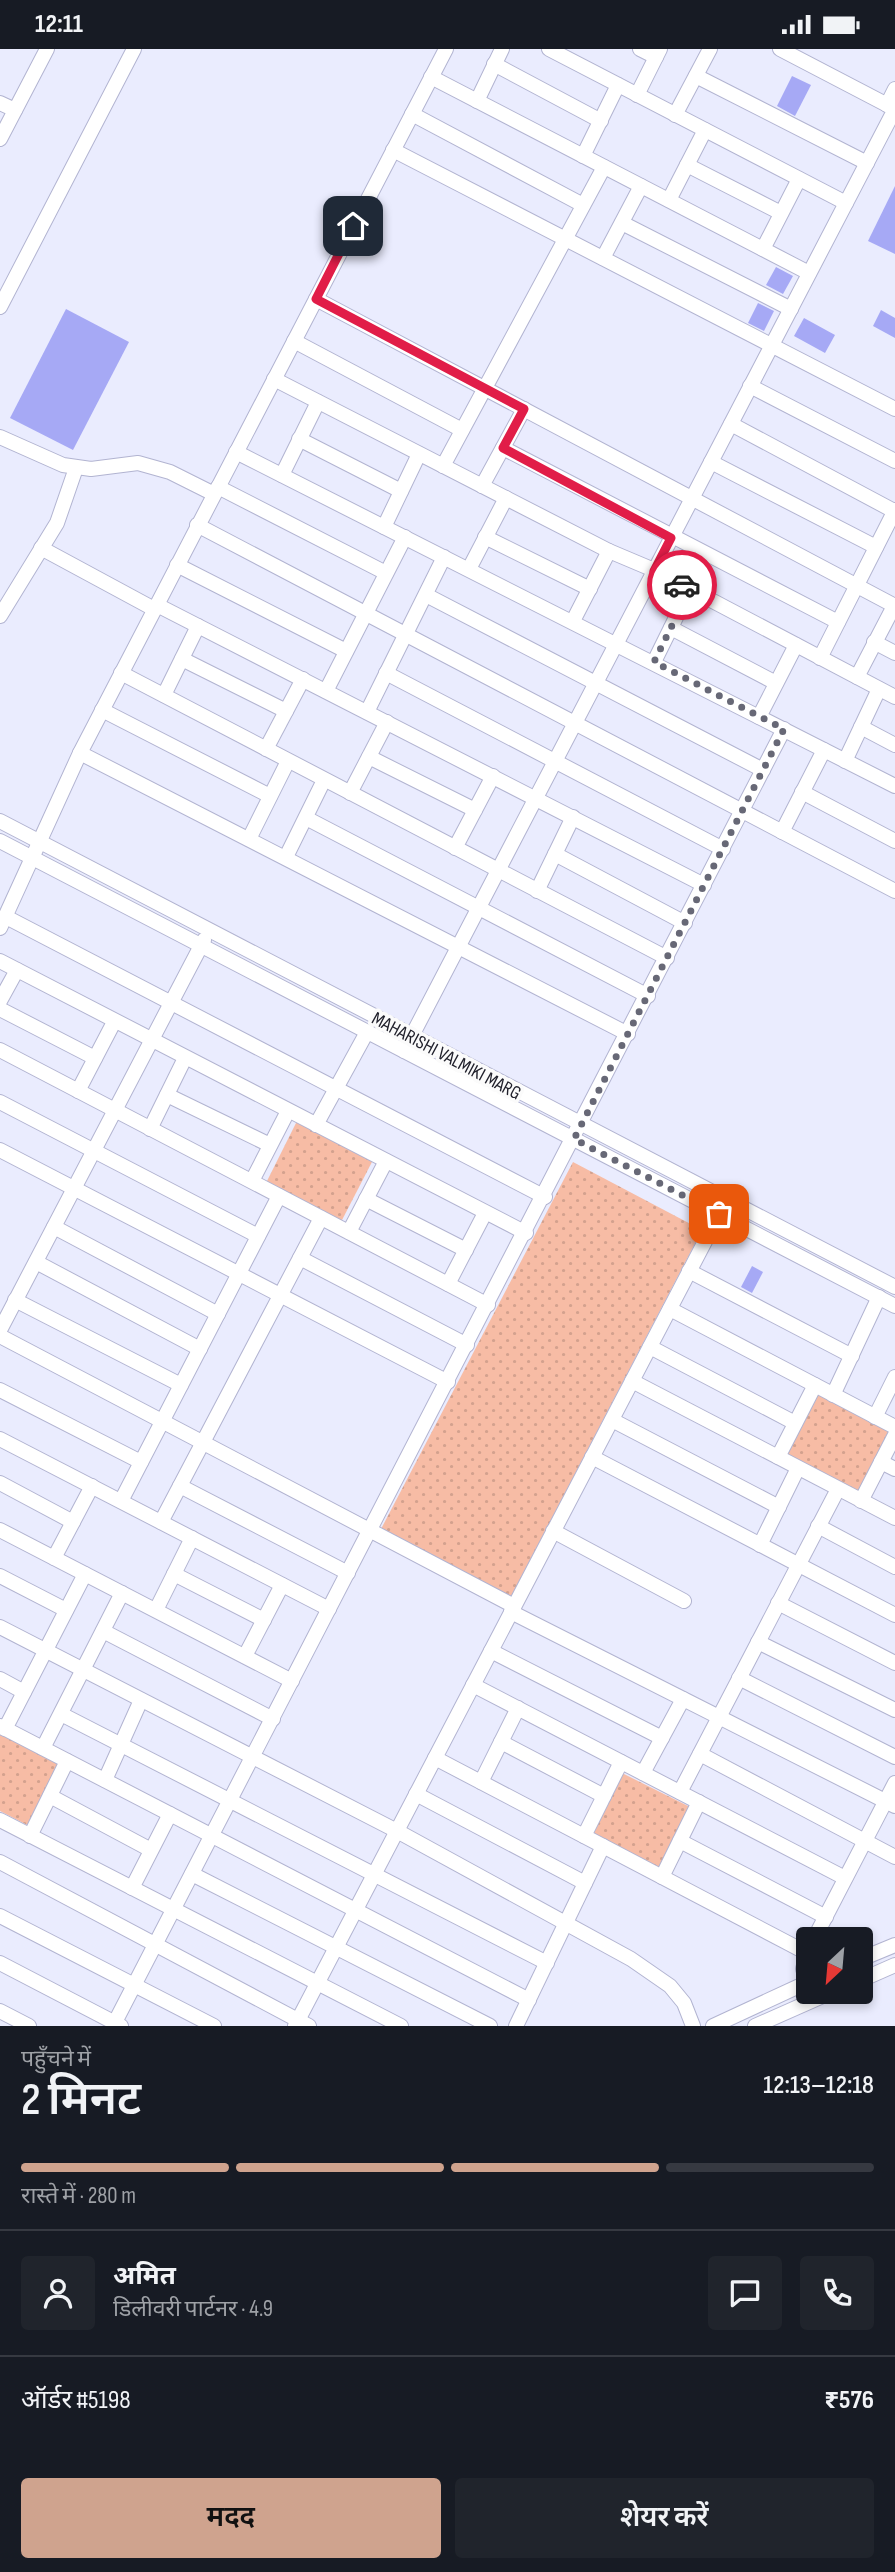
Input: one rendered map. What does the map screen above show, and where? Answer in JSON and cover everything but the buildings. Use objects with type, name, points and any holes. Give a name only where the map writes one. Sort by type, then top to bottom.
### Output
[{"type":"street","points":[[0,139],[47,49]]},
{"type":"street","points":[[0,307],[4,288],[134,49]]},
{"type":"street","points":[[446,49],[80,753],[37,842],[3,922],[545,1197]]},
{"type":"street","points":[[477,101],[502,49]]},
{"type":"street","points":[[549,49],[846,203]]},
{"type":"street","points":[[637,95],[658,53],[640,49]]},
{"type":"street","points":[[675,115],[710,49]]},
{"type":"street","points":[[780,49],[891,107]]},
{"type":"street","points":[[494,64],[601,121]]},
{"type":"street","points":[[696,76],[867,163]]},
{"type":"street","points":[[431,77],[809,272]]},
{"type":"street","points":[[583,156],[618,85]]},
{"type":"street","points":[[404,1051],[867,163],[891,107],[895,89]]},
{"type":"street","points":[[0,103],[15,110]]},
{"type":"street","points":[[412,114],[583,205]]},
{"type":"street","points":[[669,200],[705,130]]},
{"type":"street","points":[[393,150],[895,409]]},
{"type":"street","points":[[687,166],[781,213]]},
{"type":"street","points":[[443,466],[604,167]]},
{"type":"street","points":[[763,249],[799,179]]},
{"type":"street","points":[[603,258],[641,186]]},
{"type":"street","points":[[622,223],[791,309]]},
{"type":"street","points":[[316,299],[895,606],[857,677]]},
{"type":"street","points":[[294,341],[462,430]]},
{"type":"street","points":[[274,379],[609,551],[690,589],[895,697]]},
{"type":"street","points":[[750,386],[895,461]]},
{"type":"street","points":[[282,475],[318,402]]},
{"type":"street","points":[[482,486],[524,409]]},
{"type":"street","points":[[731,424],[895,510],[820,658]]},
{"type":"street","points":[[0,437],[46,460],[76,468],[138,463],[170,472],[216,491],[386,573]]},
{"type":"street","points":[[299,439],[401,491]]},
{"type":"street","points":[[503,448],[671,538],[838,622]]},
{"type":"street","points":[[236,452],[895,786]]},
{"type":"street","points":[[384,527],[419,454]]},
{"type":"street","points":[[711,462],[876,547]]},
{"type":"street","points":[[0,616],[65,507],[76,468]]},
{"type":"street","points":[[469,569],[506,498]]},
{"type":"street","points":[[197,525],[407,632],[895,891]]},
{"type":"street","points":[[326,691],[405,537]]},
{"type":"street","points":[[485,537],[590,589]]},
{"type":"street","points":[[41,548],[704,885]]},
{"type":"street","points":[[573,621],[609,551]]},
{"type":"street","points":[[366,712],[444,557]]},
{"type":"street","points":[[177,565],[346,651]]},
{"type":"street","points":[[654,662],[690,589]]},
{"type":"street","points":[[426,594],[763,771]]},
{"type":"street","points":[[164,695],[198,626]]},
{"type":"street","points":[[671,628],[776,683]]},
{"type":"street","points":[[874,642],[895,653]]},
{"type":"street","points":[[759,717],[796,645]]},
{"type":"street","points":[[182,659],[286,711]]},
{"type":"street","points":[[121,673],[667,958]]},
{"type":"street","points":[[386,673],[723,849]]},
{"type":"street","points":[[267,749],[303,679]]},
{"type":"street","points":[[845,761],[879,689]]},
{"type":"street","points":[[102,711],[270,796]]},
{"type":"street","points":[[350,793],[387,722]]},
{"type":"street","points":[[861,727],[895,745]]},
{"type":"street","points":[[0,1963],[116,2025],[134,1985],[545,1197],[784,729]]},
{"type":"street","points":[[782,832],[824,750]]},
{"type":"street","points":[[80,753],[628,1034]]},
{"type":"street","points":[[369,757],[475,810]]},
{"type":"street","points":[[249,839],[288,761]]},
{"type":"street","points":[[455,848],[493,776]]},
{"type":"street","points":[[286,857],[324,780]]},
{"type":"street","points":[[802,792],[895,841]]},
{"type":"street","points":[[537,891],[573,817]]},
{"type":"street","points":[[306,818],[648,996]]},
{"type":"street","name":"MAHARISHI VALMIKI MARG","points":[[1,824],[895,1287]]},
{"type":"street","name":"MAHARISHI VALMIKI MARG","points":[[0,841],[895,1305]]},
{"type":"street","points":[[555,854],[685,923]]},
{"type":"street","points":[[0,1330],[209,931]]},
{"type":"street","points":[[0,961],[526,1233]]},
{"type":"street","points":[[0,1000],[17,970]]},
{"type":"street","points":[[0,1009],[96,1058]]},
{"type":"street","points":[[78,1091],[114,1022]]},
{"type":"street","points":[[316,1125],[367,1032]]},
{"type":"street","points":[[0,1051],[488,1305]]},
{"type":"street","points":[[150,1129],[185,1058]]},
{"type":"street","points":[[167,1095],[270,1146]]},
{"type":"street","points":[[0,1102],[258,1236]]},
{"type":"street","points":[[252,1181],[288,1111]]},
{"type":"street","points":[[0,1150],[448,1382]]},
{"type":"street","points":[[349,1232],[386,1161]]},
{"type":"street","points":[[121,1501],[279,1196]]},
{"type":"street","points":[[366,1199],[466,1249]]},
{"type":"street","points":[[0,1862],[300,2024],[335,1948],[727,1200]]},
{"type":"street","points":[[449,1284],[485,1213]]},
{"type":"street","points":[[161,1522],[321,1218]]},
{"type":"street","points":[[54,1227],[218,1314]]},
{"type":"street","points":[[300,1258],[467,1345]]},
{"type":"street","points":[[36,1262],[200,1349]]},
{"type":"street","points":[[690,1271],[852,1356]]},
{"type":"street","points":[[833,1395],[879,1297]]},
{"type":"street","points":[[15,1300],[181,1385]]},
{"type":"street","points":[[670,1309],[895,1427]]},
{"type":"street","points":[[0,1336],[683,1699],[890,1804]]},
{"type":"street","points":[[650,1347],[796,1423]]},
{"type":"street","points":[[875,1417],[895,1377]]},
{"type":"street","points":[[632,1381],[895,1518]]},
{"type":"street","points":[[778,1457],[815,1385]]},
{"type":"street","points":[[0,1390],[141,1462]]},
{"type":"street","points":[[612,1420],[779,1507]]},
{"type":"street","points":[[861,1501],[895,1435]]},
{"type":"street","points":[[0,1439],[330,1609]]},
{"type":"street","points":[[592,1457],[895,1615]]},
{"type":"street","points":[[881,1462],[895,1469]]},
{"type":"street","points":[[760,1545],[798,1468]]},
{"type":"street","points":[[0,1483],[73,1522]]},
{"type":"street","points":[[54,1558],[92,1486]]},
{"type":"street","points":[[180,1486],[348,1573]]},
{"type":"street","points":[[680,1793],[838,1489]]},
{"type":"street","points":[[818,1526],[895,1567]]},
{"type":"street","points":[[0,1530],[292,1681]]},
{"type":"street","points":[[553,1531],[684,1601]]},
{"type":"street","points":[[156,1610],[192,1538]]},
{"type":"street","points":[[85,1574],[3,1727],[529,2000]]},
{"type":"street","points":[[174,1574],[264,1621]]},
{"type":"street","points":[[0,1576],[66,1610]]},
{"type":"street","points":[[245,1656],[282,1585]]},
{"type":"street","points":[[43,1748],[122,1593]]},
{"type":"street","points":[[778,1603],[895,1663]]},
{"type":"street","points":[[0,1627],[397,1831],[565,1921],[631,1959],[670,1986],[684,2003],[693,2026]]},
{"type":"street","points":[[103,1631],[273,1719]]},
{"type":"street","points":[[758,1641],[895,1710]]},
{"type":"street","points":[[491,1651],[662,1738]]},
{"type":"street","points":[[739,1678],[895,1757]]},
{"type":"street","points":[[0,1679],[24,1692]]},
{"type":"street","points":[[473,1685],[845,1878]]},
{"type":"street","points":[[643,1773],[683,1699]]},
{"type":"street","points":[[105,1780],[141,1700]]},
{"type":"street","points":[[481,1782],[517,1708]]},
{"type":"street","points":[[61,1714],[547,1963]]},
{"type":"street","points":[[501,1742],[604,1796]]},
{"type":"street","points":[[700,1755],[895,1857]]},
{"type":"street","points":[[435,1758],[796,1946]]},
{"type":"street","points":[[30,1836],[67,1761]]},
{"type":"street","points":[[584,1836],[621,1762]]},
{"type":"street","points":[[821,1927],[865,1841],[890,1804],[895,1783]]},
{"type":"street","points":[[416,1794],[585,1883]]},
{"type":"street","points":[[50,1796],[151,1850]]},
{"type":"street","points":[[662,1877],[699,1802]]},
{"type":"street","points":[[132,1888],[170,1814]]},
{"type":"street","points":[[2,1825],[30,1836],[401,2026]]},
{"type":"street","points":[[680,1841],[826,1917]]},
{"type":"street","points":[[516,2026],[603,1846]]},
{"type":"street","points":[[192,1874],[490,2026]]},
{"type":"street","points":[[0,1916],[214,2026]]},
{"type":"street","points":[[873,1954],[895,1945]]},
{"type":"street","points":[[873,1975],[895,1965]]},
{"type":"street","points":[[713,2026],[796,1988]]},
{"type":"street","points":[[755,2026],[798,2004]]},
{"type":"street","points":[[0,2011],[29,2026]]},
{"type":"shaded area","points":[[297,1121],[373,1160],[341,1222],[266,1183]]},
{"type":"shaded area","points":[[573,1162],[702,1230],[511,1597],[381,1529]]},
{"type":"shaded area","points":[[816,1392],[891,1431],[860,1492],[784,1453]]},
{"type":"shaded area","points":[[0,1733],[60,1765],[29,1826],[0,1811]]},
{"type":"shaded area","points":[[618,1771],[694,1809],[662,1871],[587,1832]]},
{"type":"way so far","points":[[682,585],[690,589],[654,662],[784,729],[574,1139],[719,1214]]},
{"type":"route","points":[[353,226],[316,299],[524,409],[503,448],[671,538],[654,571],[682,585]]}]
